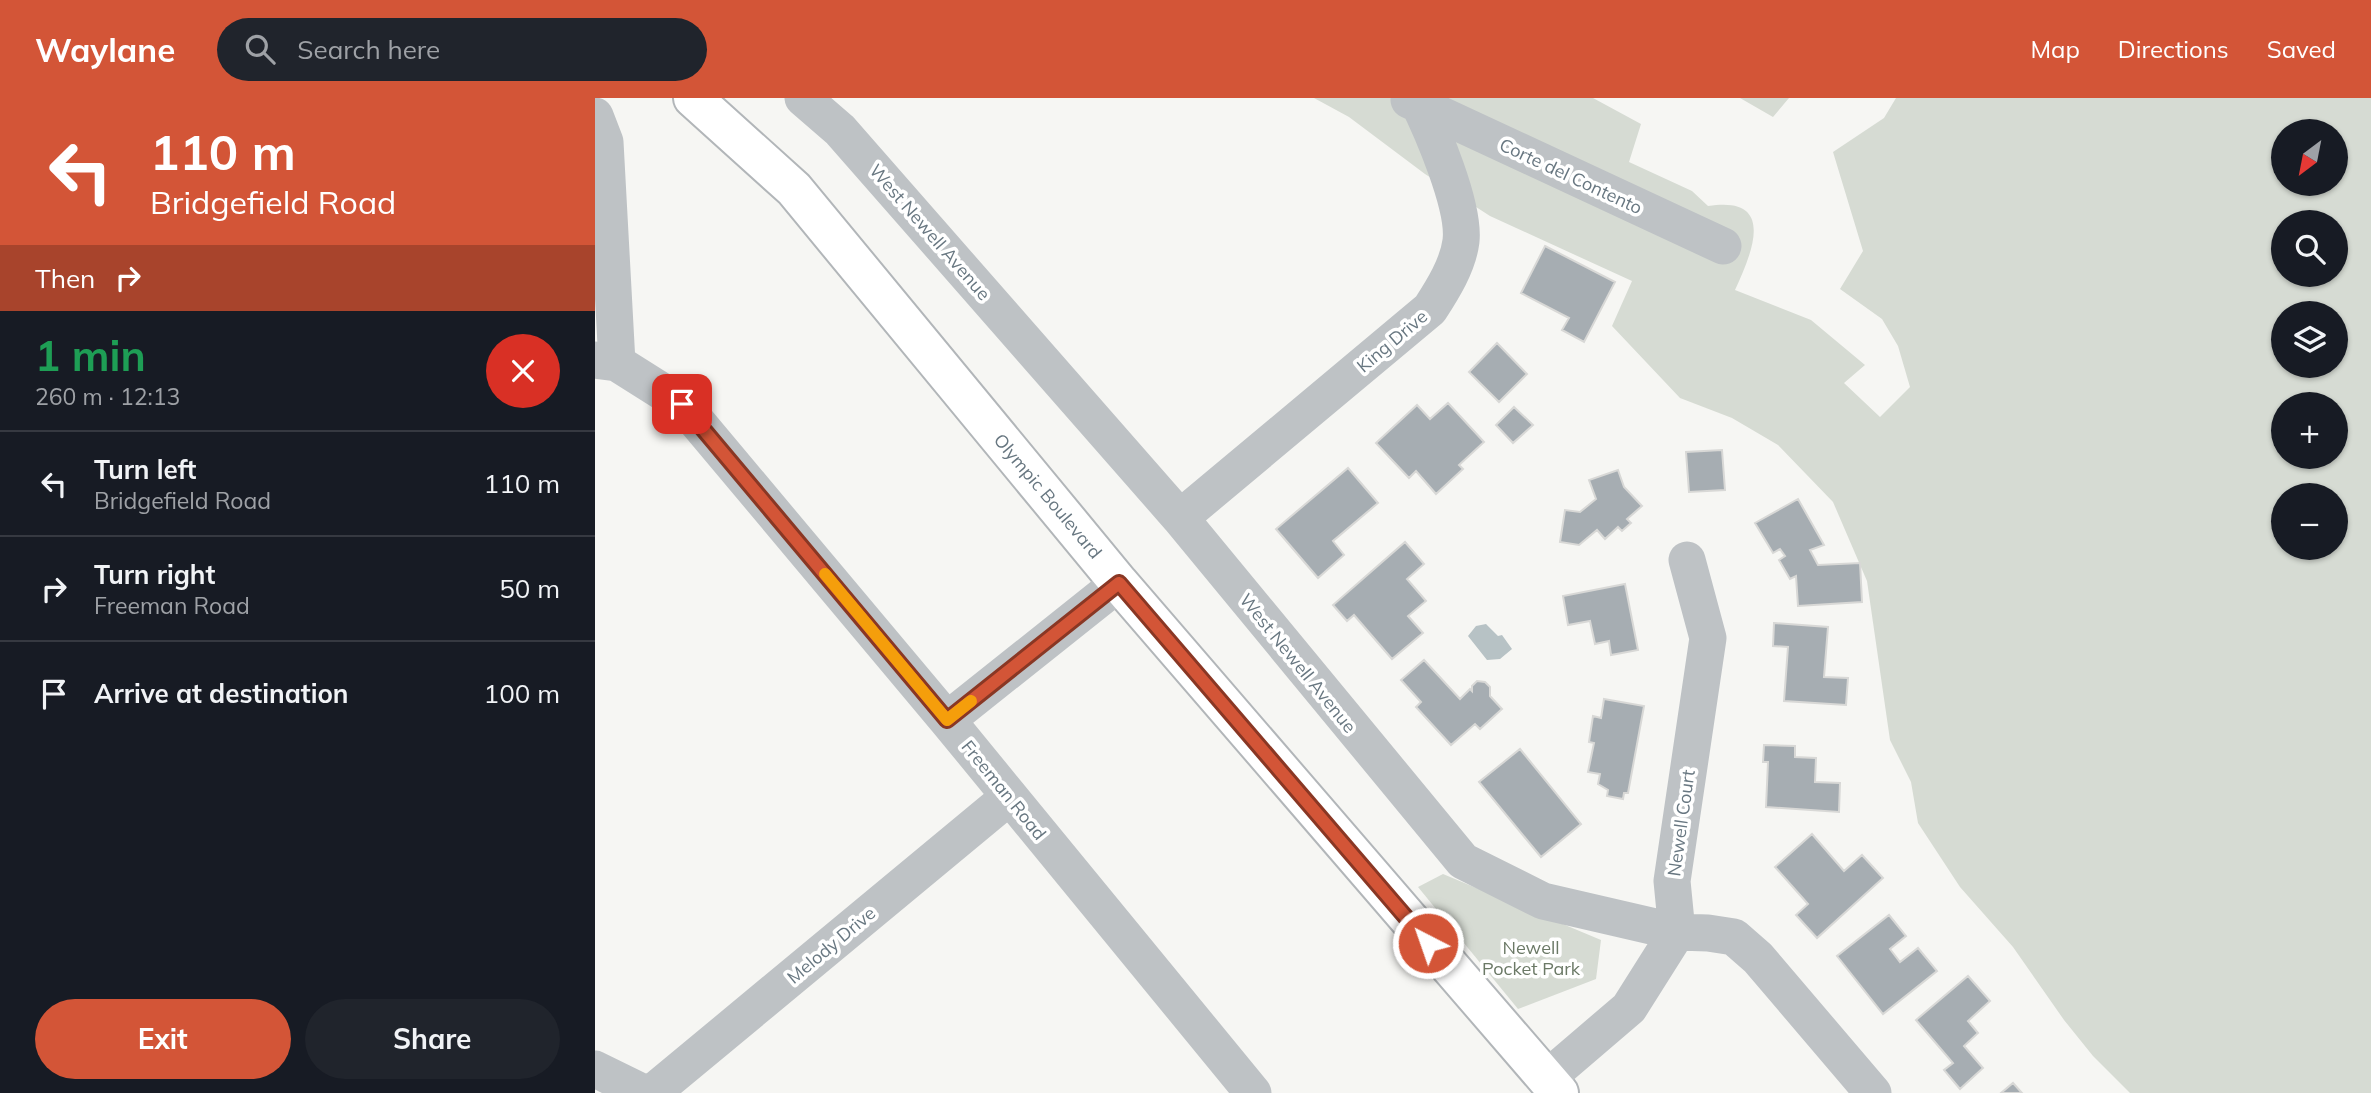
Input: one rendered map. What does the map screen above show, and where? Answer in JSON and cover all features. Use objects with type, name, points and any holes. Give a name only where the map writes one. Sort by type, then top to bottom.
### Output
[{"type":"main road","name":"Olympic Boulevard","points":[[694,98],[794,189],[1119,583],[1553,1086]]},
{"type":"street","name":"West Newell Avenue","points":[[803,98],[840,130],[1180,518],[1463,861],[1542,901],[1677,932],[1734,937],[1758,958],[1873,1093]]},
{"type":"street","name":"King Drive","points":[[1180,518],[1430,309],[1448,281],[1461,240],[1457,197],[1414,101]]},
{"type":"street","name":"Corte del Contento","points":[[1414,101],[1723,246]]},
{"type":"street","points":[[595,116],[605,142],[606,361]]},
{"type":"street","name":"Freeman Road","points":[[606,361],[682,404],[947,720],[1253,1093]]},
{"type":"street","name":"Newell Court","points":[[1677,932],[1672,881],[1708,638],[1687,560]]},
{"type":"street","points":[[947,720],[1119,583]]},
{"type":"street","name":"Melody Drive","points":[[652,1093],[1009,797]]},
{"type":"street","points":[[1553,1086],[1629,1008],[1677,932]]},
{"type":"street","points":[[595,1069],[644,1093]]},
{"type":"green space","points":[[1314,98],[1593,98],[1641,124],[1629,162],[1692,191],[1708,206],[1730,205],[1744,209],[1751,218],[1754,230],[1748,260],[1735,290],[1811,320],[1865,365],[1844,383],[1880,417],[1910,387],[1898,346],[1882,319],[1840,289],[1863,251],[1833,152],[1884,118],[1896,98],[2371,98],[2371,1093],[2130,1093],[2093,1056],[2064,1020],[2013,947],[1960,887],[1918,823],[1911,782],[1890,740],[1867,581],[1833,502],[1778,445],[1732,418],[1680,398],[1612,326],[1632,281],[1490,216],[1425,174],[1349,117]]},
{"type":"green space","points":[[1740,98],[1789,98],[1773,117]]},
{"type":"green space","name":"Newell Pocket Park","points":[[1443,874],[1601,940],[1596,979],[1518,1009],[1418,887]]},
{"type":"shaded area","points":[[1486,624],[1498,636],[1502,635],[1512,649],[1500,659],[1487,660],[1468,636],[1476,626]]},
{"type":"building","points":[[1545,246],[1615,282],[1584,342],[1562,330],[1569,318],[1521,293]]},
{"type":"building","points":[[1497,343],[1527,374],[1499,402],[1469,372]]},
{"type":"building","points":[[1448,403],[1484,442],[1459,465],[1463,469],[1436,494],[1416,471],[1409,478],[1376,443],[1417,405],[1430,419]]},
{"type":"building","points":[[1514,407],[1533,425],[1513,443],[1496,425]]},
{"type":"building","points":[[1722,450],[1725,490],[1689,492],[1686,452]]},
{"type":"building","points":[[1348,468],[1378,503],[1333,541],[1344,555],[1318,578],[1276,529]]},
{"type":"building","points":[[1618,470],[1624,487],[1642,506],[1627,519],[1631,523],[1622,531],[1618,527],[1605,539],[1597,530],[1579,545],[1560,542],[1565,510],[1580,512],[1596,499],[1589,480]]},
{"type":"building","points":[[1798,499],[1824,545],[1810,550],[1818,565],[1860,563],[1862,602],[1798,606],[1796,576],[1790,579],[1779,560],[1785,556],[1780,549],[1773,553],[1755,523]]},
{"type":"building","points":[[1405,542],[1424,564],[1407,579],[1426,601],[1408,616],[1423,633],[1392,659],[1354,615],[1347,621],[1333,605]]},
{"type":"building","points":[[1625,584],[1638,650],[1611,655],[1609,641],[1595,644],[1590,621],[1568,625],[1563,596]]},
{"type":"building","points":[[1774,623],[1828,627],[1824,677],[1848,678],[1846,705],[1784,701],[1788,647],[1773,646]]},
{"type":"building","points":[[1424,660],[1460,699],[1470,689],[1472,691],[1472,686],[1477,681],[1485,682],[1490,687],[1490,696],[1502,709],[1480,729],[1475,724],[1451,745],[1416,707],[1421,702],[1401,680]]},
{"type":"building","points":[[1604,699],[1644,706],[1628,793],[1624,793],[1623,799],[1607,796],[1608,790],[1598,784],[1600,774],[1588,772],[1594,743],[1589,742],[1593,716],[1601,718]]},
{"type":"building","points":[[1764,745],[1795,746],[1795,757],[1816,758],[1815,782],[1840,783],[1839,812],[1766,807],[1768,762],[1763,762]]},
{"type":"building","points":[[1520,749],[1581,824],[1541,857],[1479,782]]},
{"type":"building","points":[[1812,834],[1844,871],[1862,855],[1883,878],[1817,938],[1796,915],[1808,904],[1775,867]]},
{"type":"building","points":[[1889,915],[1906,936],[1890,949],[1900,962],[1918,948],[1937,971],[1883,1014],[1837,956]]},
{"type":"building","points":[[1968,976],[1990,1001],[1968,1021],[1978,1033],[1964,1046],[1983,1068],[1960,1089],[1944,1070],[1953,1063],[1916,1020]]},
{"type":"building","points":[[2013,1083],[2022,1093],[2001,1093]]},
{"type":"slow traffic","points":[[825,574],[947,720],[971,701]]},
{"type":"route","points":[[682,404],[947,720],[1119,583],[1428,943]]}]
